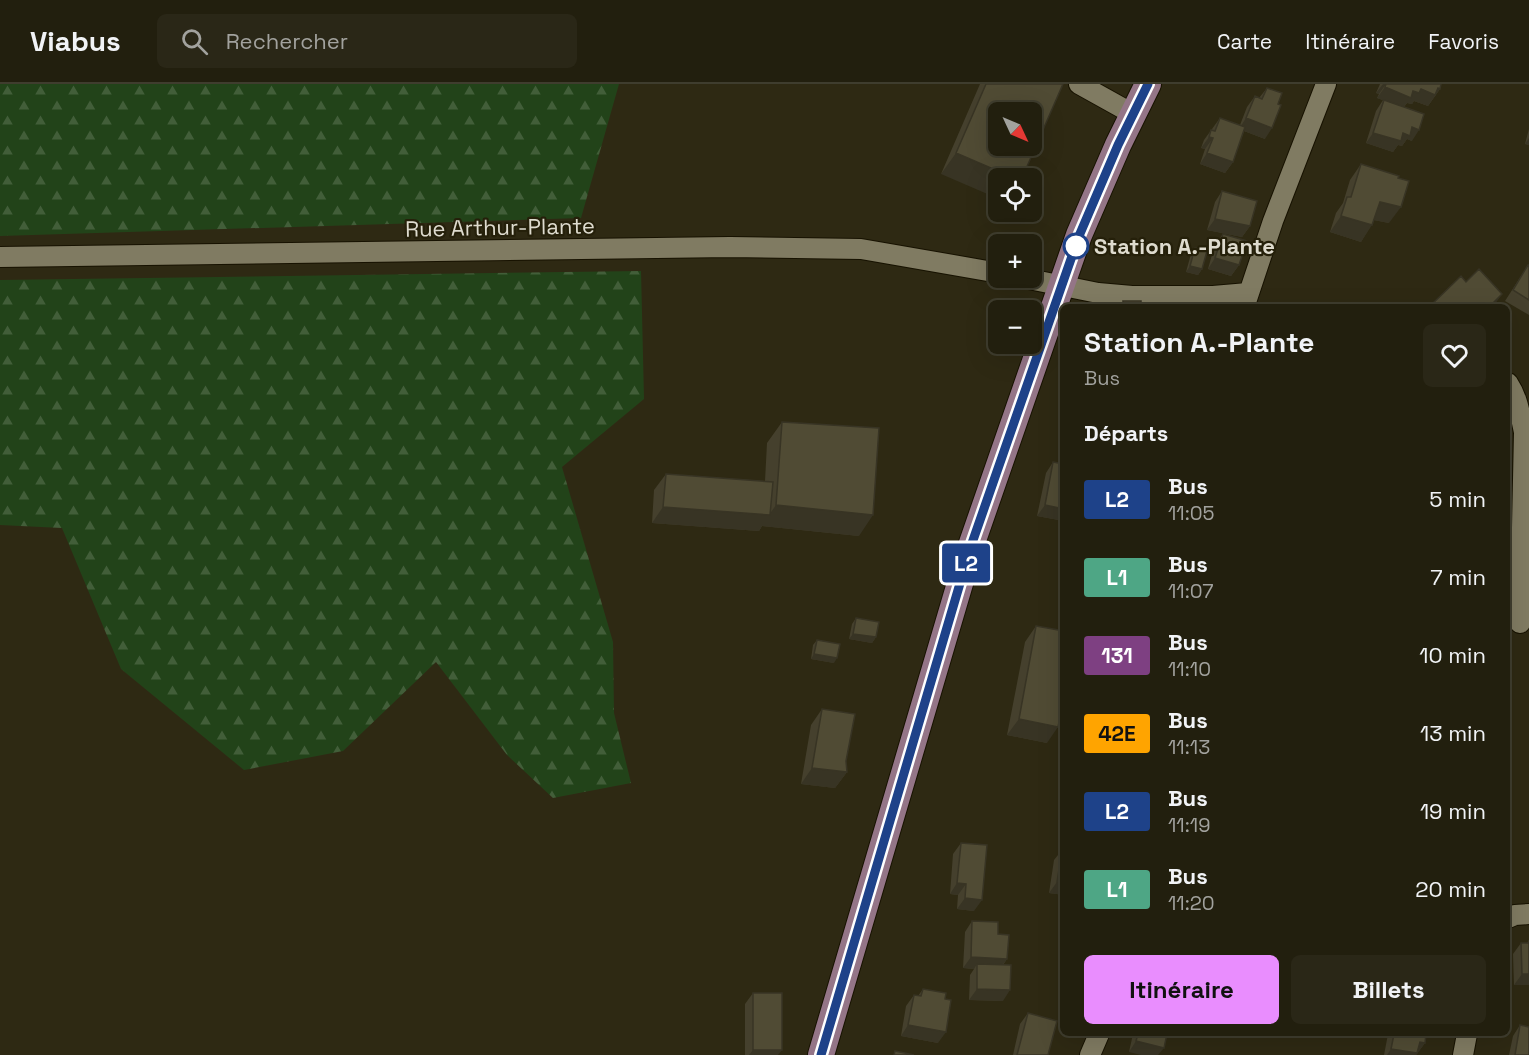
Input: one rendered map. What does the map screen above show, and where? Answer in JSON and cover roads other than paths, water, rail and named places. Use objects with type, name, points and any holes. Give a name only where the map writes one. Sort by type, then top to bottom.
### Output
[{"type":"main road","points":[[821,1055],[971,546],[1083,225],[1148,84]]},
{"type":"street","points":[[1079,84],[1133,114]]},
{"type":"street","points":[[1042,281],[1098,293],[1132,296],[1213,296],[1246,300],[1273,220],[1326,84]]},
{"type":"street","name":"Rue Arthur-Plante","points":[[0,258],[754,248],[861,249],[988,271]]},
{"type":"street","points":[[1510,387],[1519,409],[1524,432],[1519,623]]},
{"type":"street","points":[[1510,917],[1529,914]]},
{"type":"street","points":[[1090,1055],[1098,1036]]},
{"type":"street","points":[[1463,1055],[1467,1036]]},
{"type":"place","name":"Station A.-Plante","points":[[1076,246]]}]
